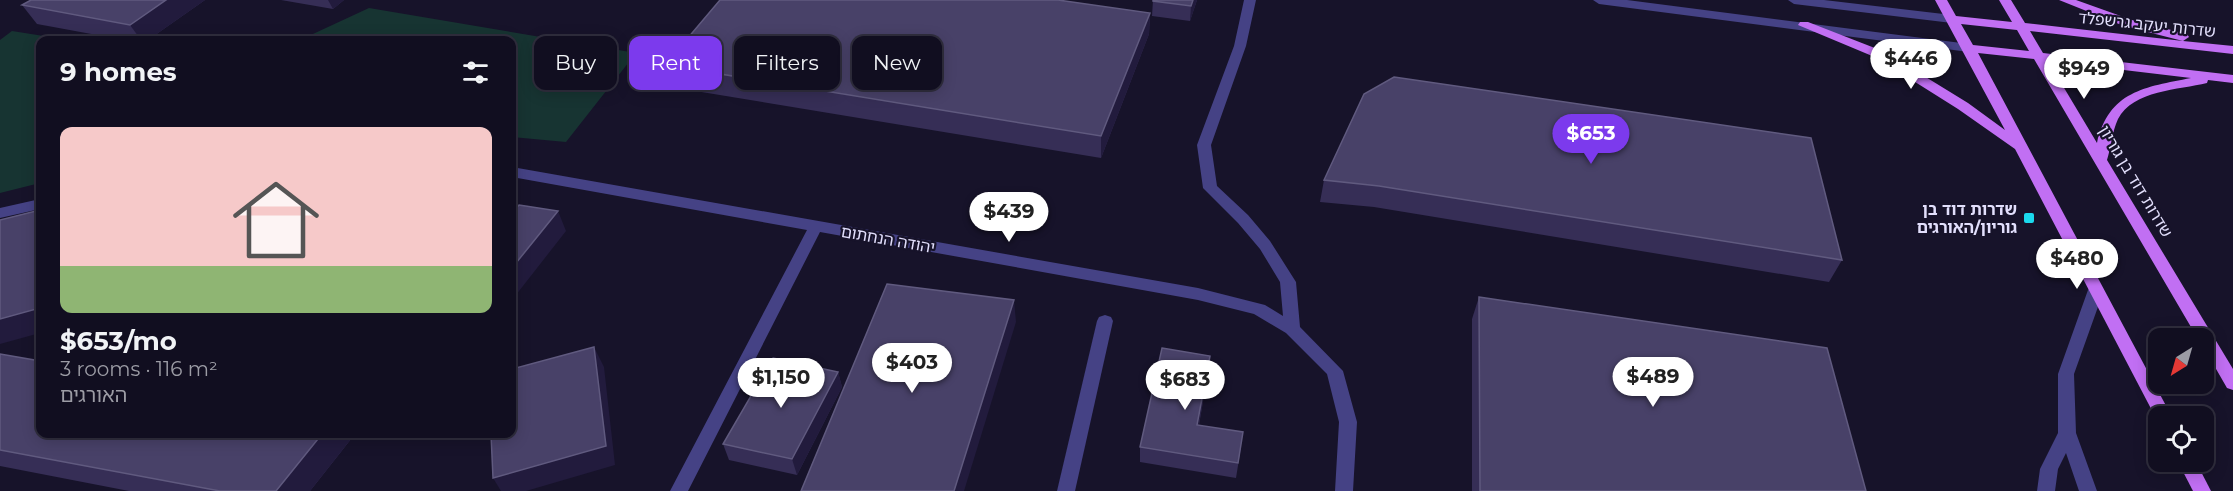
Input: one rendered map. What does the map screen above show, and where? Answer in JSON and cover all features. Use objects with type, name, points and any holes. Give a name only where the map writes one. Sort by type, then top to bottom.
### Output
[{"type":"main road","points":[[1941,0],[1969,48],[2157,406]]},
{"type":"main road","name":"שדרות דוד בן גוריון","points":[[2005,0],[2233,383]]},
{"type":"main road","points":[[2065,0],[2128,23],[2233,49]]},
{"type":"main road","name":"שדרות יעקב גרשפלד","points":[[1952,19],[2233,49]]},
{"type":"main road","points":[[1804,25],[1881,54],[1963,106],[2021,148]]},
{"type":"main road","points":[[1969,48],[2226,78]]},
{"type":"main road","points":[[2101,159],[2109,125],[2121,106],[2146,93],[2226,78]]},
{"type":"main road","points":[[2192,472],[2202,491]]},
{"type":"street","points":[[1250,0],[1240,46],[1204,145],[1210,188],[1243,219],[1265,245],[1288,282],[1292,329]]},
{"type":"street","points":[[1599,0],[1969,48]]},
{"type":"street","points":[[1794,0],[1952,19]]},
{"type":"street","name":"יהודה הנחתום","points":[[516,173],[1198,294],[1259,309],[1292,329],[1335,370],[1348,422],[1344,491]]},
{"type":"street","points":[[0,213],[36,205]]},
{"type":"street","points":[[680,491],[816,226]]},
{"type":"street","points":[[2088,491],[2067,433],[2066,374],[2096,290]]},
{"type":"street","points":[[1066,491],[1105,321]]},
{"type":"street","points":[[2046,491],[2049,469],[2067,433]]},
{"type":"green space","points":[[369,8],[535,36],[534,90],[607,90],[566,142],[516,137],[516,36],[309,36]]},
{"type":"green space","points":[[12,31],[44,36],[36,36],[36,184],[0,193],[0,40]]},
{"type":"green space","points":[[617,50],[629,52],[629,62],[617,77]]},
{"type":"building","points":[[31,0],[166,0],[130,25],[22,5]]},
{"type":"building","points":[[720,0],[1058,0],[1150,13],[1101,136],[819,90],[840,90],[840,36],[734,36],[734,76],[722,74],[722,36],[690,36]]},
{"type":"building","points":[[1153,0],[1193,0],[1191,6]]},
{"type":"building","points":[[1394,77],[1811,138],[1842,260],[1379,186],[1324,180],[1364,94]]},
{"type":"building","points":[[519,205],[558,211],[516,263],[516,208]]},
{"type":"building","points":[[36,211],[36,309],[0,319],[0,220]]},
{"type":"building","points":[[887,284],[1014,300],[954,491],[801,491]]},
{"type":"building","points":[[1479,297],[1827,348],[1866,491],[1480,491]]},
{"type":"building","points":[[594,347],[606,446],[493,478],[491,438],[516,438],[516,368]]},
{"type":"building","points":[[1162,348],[1210,356],[1197,425],[1243,432],[1238,463],[1140,447]]},
{"type":"building","points":[[0,354],[36,360],[36,438],[319,438],[276,491],[220,491],[0,450]]},
{"type":"building","points":[[773,358],[838,372],[792,459],[723,444]]},
{"type":"place","name":"שדרות דוד בן גוריון/האורגים","points":[[2029,218]]}]
